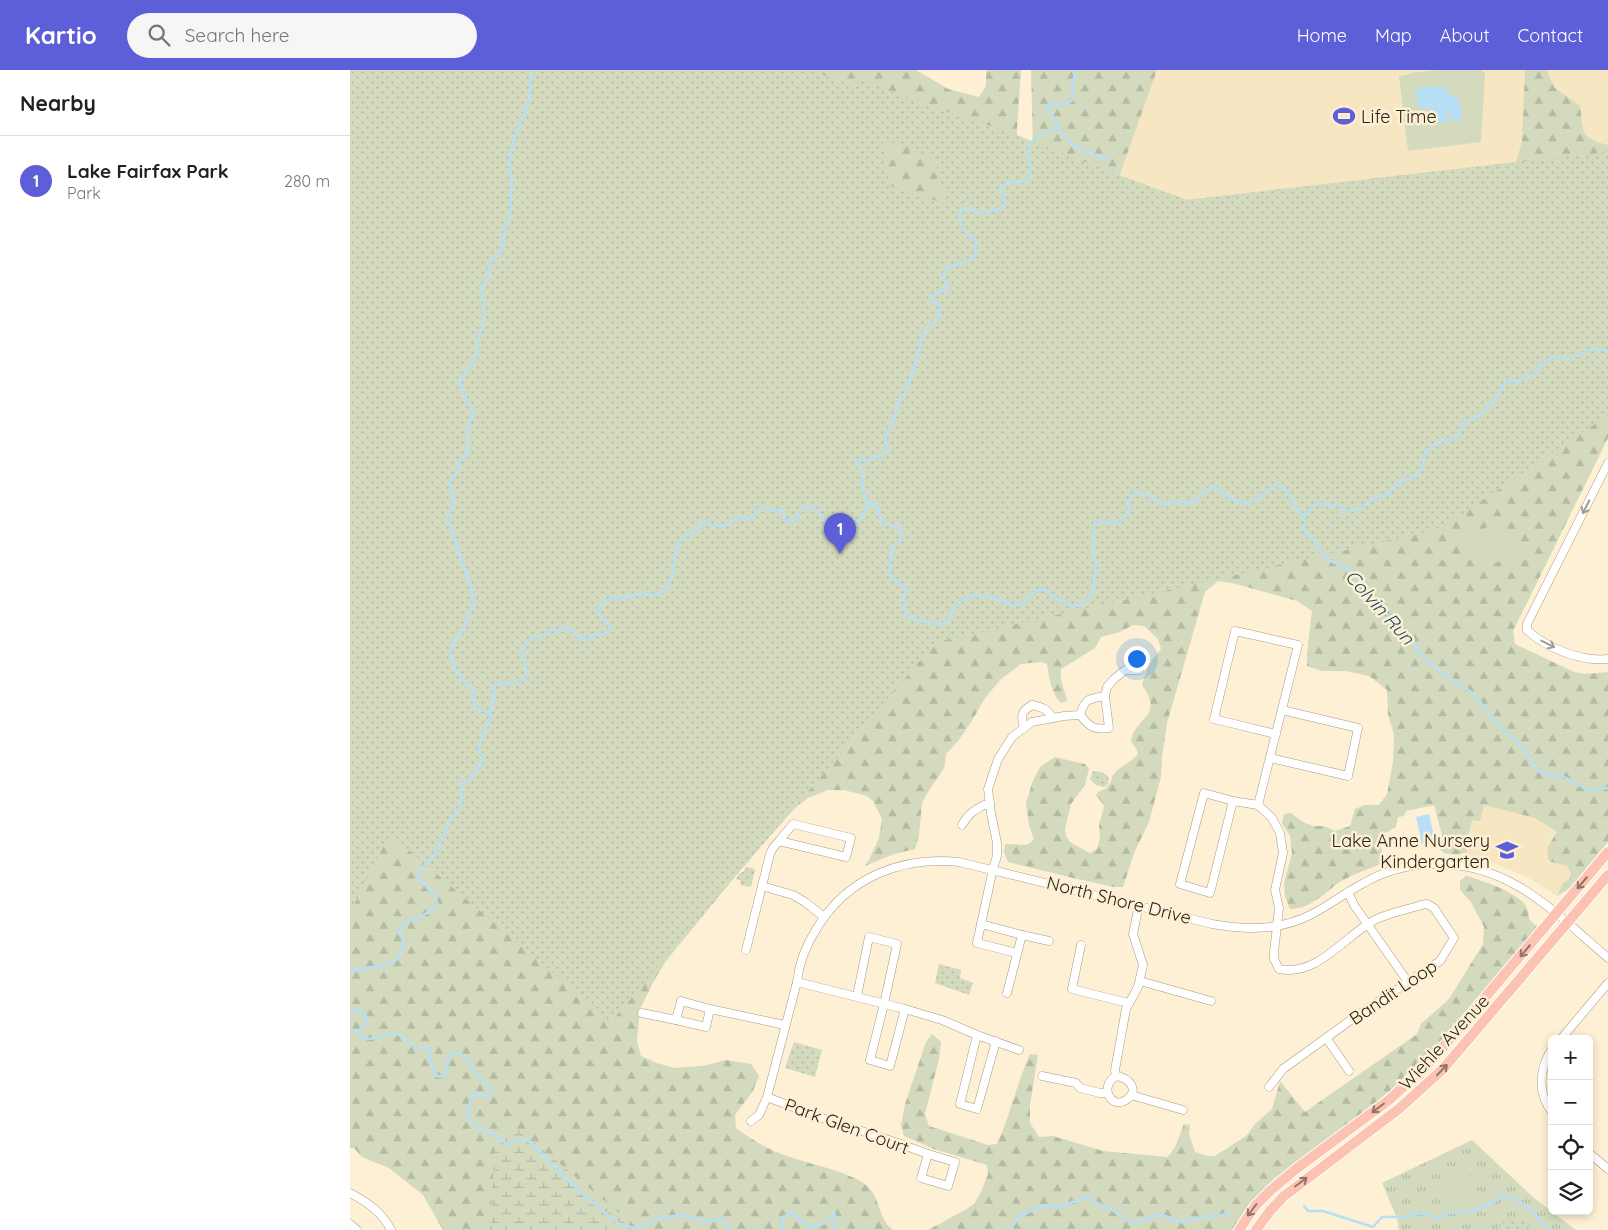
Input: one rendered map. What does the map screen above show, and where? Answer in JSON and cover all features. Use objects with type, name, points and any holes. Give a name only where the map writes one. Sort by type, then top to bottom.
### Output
[{"type":"main road","name":"Wiehle Avenue","points":[[1239,1230],[1256,1205],[1277,1184],[1389,1100],[1427,1065],[1608,852]]},
{"type":"main road","name":"Wiehle Avenue","points":[[1256,1230],[1283,1197],[1400,1108],[1437,1074],[1475,1033],[1608,875]]},
{"type":"street","points":[[1608,463],[1527,624],[1527,630],[1533,636],[1572,655],[1597,661],[1608,660]]},
{"type":"street","points":[[1258,805],[1270,758],[1276,734],[1282,710],[1298,645],[1235,631],[1214,719],[1276,734]]},
{"type":"street","points":[[1080,715],[1092,728],[1109,728],[1105,696],[1107,687],[1125,670],[1139,670]]},
{"type":"street","points":[[1080,715],[1084,703],[1089,699],[1105,696]]},
{"type":"street","points":[[1024,728],[1022,717],[1025,710],[1032,705],[1044,708],[1052,718]]},
{"type":"street","points":[[1270,758],[1348,776],[1358,728],[1282,710]]},
{"type":"street","points":[[1017,953],[977,943],[997,856],[997,843],[988,789],[998,759],[1012,737],[1032,722],[1080,715]]},
{"type":"street","points":[[1233,801],[1210,893],[1180,884],[1204,794],[1258,805],[1272,818],[1280,833],[1283,853],[1275,890],[1278,908],[1277,926]]},
{"type":"street","points":[[962,825],[965,818],[972,811],[990,803]]},
{"type":"street","points":[[746,950],[770,854],[773,848],[793,824],[851,838],[846,857],[779,841]]},
{"type":"street","name":"North Shore Drive","points":[[752,1121],[759,1115],[767,1097],[797,982],[798,969],[812,936],[824,916],[854,887],[867,879],[898,866],[944,860],[959,862],[1234,928],[1252,929],[1290,923],[1311,915],[1375,877],[1398,869],[1428,864],[1454,865],[1478,869],[1508,880],[1532,894],[1608,958]]},
{"type":"street","points":[[762,886],[793,895],[824,916]]},
{"type":"street","points":[[1348,892],[1408,982]]},
{"type":"street","name":"Bandit Loop","points":[[1269,1087],[1284,1069],[1355,1017],[1440,961],[1454,938],[1434,908],[1427,904],[1421,905],[1374,920],[1315,963],[1301,970],[1289,971],[1279,969],[1274,959],[1277,926]]},
{"type":"street","points":[[1116,1076],[1115,1070],[1126,1009],[1138,987],[1143,965],[1133,934],[1139,905]]},
{"type":"street","points":[[981,924],[1022,936],[1049,941]]},
{"type":"street","points":[[1007,993],[1022,936]]},
{"type":"street","points":[[857,996],[869,937],[897,944],[870,1060],[890,1066],[905,1009]]},
{"type":"street","points":[[1081,945],[1072,989],[1128,1003]]},
{"type":"street","points":[[1140,981],[1211,1001]]},
{"type":"street","points":[[797,982],[857,996],[942,1020],[1019,1050]]},
{"type":"street","points":[[1564,1035],[1608,983]]},
{"type":"street","points":[[676,1020],[681,1001],[785,1025]]},
{"type":"street","points":[[642,1013],[706,1027],[710,1009]]},
{"type":"street","points":[[977,1035],[960,1104],[977,1109],[996,1041]]},
{"type":"street","points":[[1327,1039],[1349,1071]]},
{"type":"street","points":[[1548,1057],[1543,1067],[1541,1079],[1543,1096],[1548,1105]]},
{"type":"street","points":[[1042,1076],[1076,1084],[1080,1088],[1107,1093]]},
{"type":"street","points":[[1116,1076],[1124,1077],[1130,1081],[1133,1088],[1127,1100],[1120,1103],[1114,1101],[1107,1093],[1108,1084],[1116,1076]]},
{"type":"street","points":[[1131,1095],[1183,1110]]},
{"type":"street","name":"Park Glen Court","points":[[767,1097],[819,1117],[955,1162],[948,1186],[921,1178],[928,1154]]},
{"type":"street","points":[[1593,1156],[1608,1168]]},
{"type":"street","points":[[350,1193],[370,1204],[385,1219],[390,1230]]},
{"type":"street","points":[[350,1224],[357,1230]]},
{"type":"shaded area","points":[[1119,70],[1608,70],[1608,152],[1188,200],[1111,172]]},
{"type":"shaded area","name":"Lake Anne Nursery Kindergarten","points":[[1484,805],[1535,818],[1557,833],[1551,840],[1551,862],[1567,866],[1571,874],[1569,879],[1563,883],[1557,896],[1527,877],[1483,859],[1464,854],[1467,852],[1472,820]]},
{"type":"green space","points":[[350,70],[810,70],[856,87],[859,80],[865,82],[1009,132],[1188,200],[1608,152],[1608,415],[1440,529],[936,642],[611,1022],[400,843],[386,841],[350,913]],"holes":[[[882,139],[935,158],[946,204],[890,186]]]},
{"type":"green space","points":[[370,70],[916,70],[948,89],[979,97],[986,86],[986,70],[1021,70],[1017,129],[1015,213],[1034,190],[1031,70],[1157,70],[1119,177],[1185,200],[1516,162],[1522,142],[1525,70],[1547,70],[1554,87],[1580,106],[1583,128],[1587,136],[1592,140],[1608,145],[1608,438],[1513,631],[1515,644],[1574,672],[1585,674],[1608,672],[1608,842],[1569,889],[1557,896],[1563,883],[1569,879],[1571,874],[1567,866],[1551,862],[1548,858],[1547,848],[1557,832],[1535,818],[1484,805],[1480,821],[1472,820],[1467,852],[1449,854],[1440,850],[1443,839],[1434,805],[1406,811],[1404,816],[1398,817],[1396,827],[1380,836],[1383,863],[1345,879],[1311,903],[1290,909],[1285,897],[1284,883],[1292,853],[1290,836],[1282,823],[1284,814],[1291,813],[1303,822],[1313,826],[1324,826],[1335,831],[1350,826],[1355,809],[1365,805],[1379,805],[1387,794],[1393,762],[1394,735],[1388,714],[1387,690],[1369,676],[1346,671],[1322,671],[1307,666],[1312,611],[1297,601],[1218,581],[1205,592],[1167,723],[1161,777],[1149,822],[1134,853],[1123,887],[1114,887],[1008,862],[1004,852],[1005,844],[1027,845],[1034,840],[1026,804],[1032,783],[1040,767],[1055,757],[1085,764],[1089,769],[1085,785],[1071,804],[1065,829],[1066,836],[1070,842],[1090,853],[1097,849],[1100,838],[1099,826],[1104,806],[1096,795],[1108,786],[1116,772],[1138,754],[1131,741],[1134,732],[1147,716],[1151,704],[1142,685],[1147,669],[1161,649],[1158,639],[1144,626],[1133,625],[1120,632],[1101,637],[1095,648],[1061,669],[1061,681],[1067,701],[1061,703],[1055,695],[1047,664],[1041,662],[1021,664],[1001,679],[985,698],[959,740],[946,754],[944,768],[922,803],[919,835],[915,849],[894,854],[865,866],[879,838],[882,819],[873,801],[867,796],[844,790],[828,790],[808,798],[795,808],[742,868],[666,961],[655,979],[640,1009],[637,1041],[641,1056],[674,1068],[703,1066],[726,1060],[751,1064],[759,1076],[753,1091],[735,1115],[736,1128],[776,1152],[834,1170],[860,1181],[872,1192],[883,1218],[893,1230],[443,1230],[423,1195],[389,1168],[362,1157],[354,1148],[350,1148],[350,279]]},
{"type":"green space","points":[[1436,70],[1481,70],[1485,73],[1481,142],[1408,151],[1399,76]]},
{"type":"green space","points":[[1502,520],[1517,553],[1480,570],[1465,537]]},
{"type":"green space","points":[[1093,771],[1106,775],[1109,779],[1108,784],[1104,787],[1096,785],[1090,779]]},
{"type":"green space","points":[[746,867],[755,869],[751,887],[740,885],[741,881],[736,879]]},
{"type":"green space","points":[[1466,876],[1498,887],[1521,901],[1526,906],[1531,921],[1537,926],[1531,936],[1428,1057],[1370,1107],[1274,1179],[1249,1204],[1232,1230],[928,1230],[974,1204],[988,1174],[987,1165],[934,1149],[904,1136],[901,1125],[905,1104],[926,1042],[932,1034],[941,1042],[939,1059],[925,1114],[929,1126],[988,1145],[997,1144],[1030,1054],[1038,1055],[1030,1105],[1030,1123],[1039,1137],[1053,1136],[1103,1151],[1168,1157],[1175,1147],[1184,1124],[1190,1125],[1189,1134],[1195,1152],[1215,1156],[1246,1136],[1255,1124],[1272,1109],[1280,1081],[1305,1112],[1417,1034],[1421,1024],[1449,999],[1483,944],[1484,927],[1471,902],[1460,890],[1460,881]]},
{"type":"green space","points":[[939,964],[961,970],[960,978],[973,983],[969,995],[935,983]]},
{"type":"green space","points":[[794,1042],[822,1050],[815,1077],[785,1068]]},
{"type":"green space","points":[[518,1129],[629,1221],[628,1230],[492,1230],[495,1140]]},
{"type":"green space","points":[[1472,1140],[1548,1209],[1548,1215],[1556,1215],[1576,1230],[1399,1230],[1397,1218],[1382,1183]]},
{"type":"green space","points":[[1453,1168],[1466,1171],[1469,1175],[1473,1199],[1471,1204],[1460,1207],[1456,1206],[1445,1196],[1440,1187],[1443,1175]]},
{"type":"green space","points":[[1040,1173],[1042,1184],[1022,1187],[1021,1176]]},
{"type":"green space","points":[[1507,1218],[1522,1221],[1533,1230],[1496,1230]]},
{"type":"water","points":[[1441,86],[1446,88],[1449,95],[1459,99],[1462,120],[1451,121],[1449,108],[1447,110],[1448,122],[1420,125],[1419,113],[1434,110],[1433,108],[1419,109],[1416,89]]},
{"type":"water","points":[[1429,814],[1435,841],[1422,844],[1416,817]]},
{"type":"waterway","points":[[490,712],[473,708],[475,694],[457,672],[452,659],[452,646],[463,630],[474,605],[471,588],[447,517],[454,500],[449,482],[459,469],[457,463],[467,456],[468,425],[474,414],[462,391],[460,379],[477,356],[477,343],[483,322],[484,300],[480,288],[491,274],[488,265],[502,251],[502,242],[510,212],[512,184],[509,163],[514,138],[528,105],[532,70]]},
{"type":"waterway","points":[[1057,127],[1056,121],[1046,106],[1068,103],[1072,100],[1076,70]]},
{"type":"waterway","points":[[868,505],[862,486],[864,474],[856,463],[859,459],[870,460],[889,450],[885,441],[895,417],[899,399],[905,394],[924,332],[939,316],[940,308],[938,303],[932,302],[930,298],[947,288],[943,277],[945,269],[969,260],[976,253],[975,239],[968,236],[962,227],[959,216],[963,209],[969,208],[980,212],[1002,208],[1005,203],[1001,188],[1007,183],[1021,182],[1030,177],[1028,157],[1030,145],[1036,138],[1057,127],[1074,146],[1108,160]]},
{"type":"waterway","points":[[1304,516],[1317,503],[1331,506],[1337,504],[1341,506],[1342,513],[1361,508],[1378,496],[1386,496],[1402,481],[1416,477],[1419,469],[1423,466],[1425,452],[1439,442],[1458,437],[1462,423],[1472,420],[1488,408],[1505,382],[1522,380],[1533,375],[1550,358],[1573,358],[1595,348],[1608,351]]},
{"type":"waterway","name":"Colvin Run","points":[[350,972],[388,964],[396,960],[405,942],[399,932],[402,923],[425,914],[437,904],[436,897],[418,875],[421,868],[434,856],[449,822],[460,807],[462,800],[461,784],[471,777],[484,759],[479,750],[479,745],[490,718],[494,699],[494,686],[503,683],[520,682],[528,675],[521,651],[531,638],[541,636],[551,630],[569,627],[578,637],[587,640],[594,635],[603,635],[610,627],[597,613],[600,605],[615,598],[634,596],[643,592],[644,594],[656,594],[664,591],[672,577],[676,550],[680,542],[687,535],[696,531],[702,522],[723,526],[741,517],[750,519],[754,517],[756,510],[764,507],[783,511],[785,520],[794,522],[802,509],[810,506],[816,509],[828,525],[835,527],[858,521],[868,506],[872,503],[877,506],[882,524],[897,526],[902,533],[901,540],[893,546],[889,572],[891,576],[907,589],[907,592],[903,595],[906,608],[905,613],[909,618],[939,625],[946,623],[960,602],[969,597],[976,596],[995,598],[1008,604],[1016,605],[1024,602],[1036,591],[1045,590],[1057,599],[1079,606],[1090,597],[1093,590],[1096,565],[1093,555],[1095,522],[1113,523],[1128,515],[1129,508],[1127,503],[1135,493],[1141,492],[1165,504],[1191,503],[1204,491],[1213,487],[1235,501],[1249,503],[1274,487],[1282,487],[1288,492],[1297,509],[1305,518],[1304,530],[1313,539],[1320,551],[1331,561],[1350,570],[1358,578],[1365,592],[1379,608],[1395,620],[1427,662],[1474,694],[1501,729],[1518,742],[1540,772],[1564,777],[1588,790],[1608,788]]},
{"type":"waterway","points":[[350,1010],[362,1012],[367,1017],[359,1032]]},
{"type":"waterway","name":"Colvin Run","points":[[350,1029],[359,1032],[364,1039],[395,1034],[416,1047],[427,1047],[430,1050],[431,1064],[437,1076],[443,1077],[447,1071],[448,1058],[453,1052],[463,1055],[491,1089],[491,1095],[485,1096],[473,1093],[467,1112],[472,1122],[498,1137],[507,1145],[513,1141],[528,1140],[584,1195],[619,1224],[634,1228],[666,1217],[682,1215],[707,1222],[720,1219],[728,1225],[729,1230]]},
{"type":"waterway","points":[[1304,1206],[1308,1211],[1323,1211],[1373,1227],[1382,1217],[1407,1217],[1418,1213],[1439,1218],[1450,1212],[1472,1211],[1495,1201],[1502,1195],[1515,1199],[1527,1206],[1534,1212],[1542,1224],[1550,1230]]},
{"type":"waterway","points":[[1011,1230],[1020,1216],[1037,1208],[1046,1206],[1059,1207],[1088,1198],[1121,1215],[1131,1223],[1162,1215],[1182,1222],[1228,1214]]},
{"type":"waterway","name":"Colvin Run","points":[[782,1230],[783,1217],[792,1213],[810,1228],[825,1223],[834,1213],[836,1219],[834,1230]]},
{"type":"place","name":"Life Time","points":[[1344,116]]},
{"type":"place","name":"Lake Fairfax Park","points":[[840,554]]},
{"type":"place","name":"Lake Anne Nursery Kindergarten","points":[[1507,850]]}]
